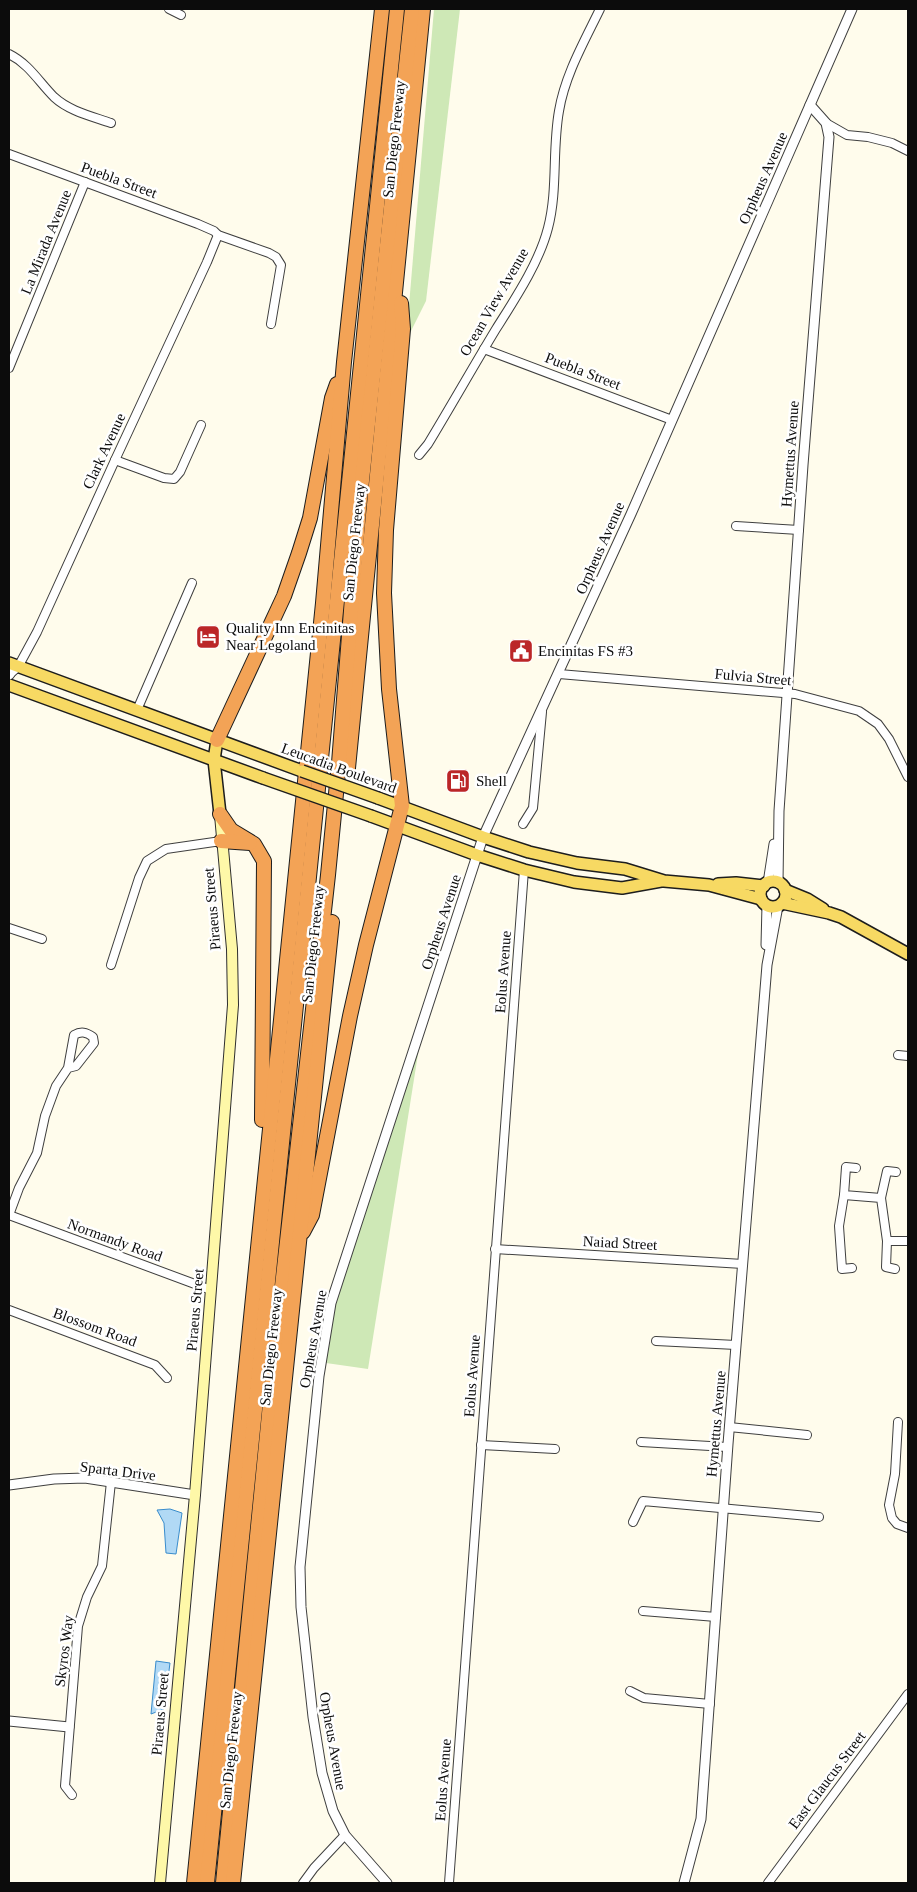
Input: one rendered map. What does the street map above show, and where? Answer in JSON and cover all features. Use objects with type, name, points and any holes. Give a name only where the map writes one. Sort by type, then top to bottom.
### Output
[{"type":"highway","name":"San Diego Freeway","points":[[194,1883],[323,603],[344,362],[382,9]]},
{"type":"highway","points":[[206,1883],[397,9]]},
{"type":"highway","points":[[223,1883],[278,1322],[328,875],[360,500],[412,9]]},
{"type":"highway","name":"San Diego Freeway","points":[[233,1883],[423,9]]},
{"type":"highway","points":[[299,1239],[312,1215],[350,1016],[366,945],[402,806],[389,689],[384,593],[386,530],[402,329],[398,265]]},
{"type":"highway","points":[[217,740],[284,596],[300,553],[310,518],[332,398],[344,362]]},
{"type":"highway","points":[[220,814],[230,830],[254,844],[264,861],[262,1206]]},
{"type":"highway","points":[[221,841],[254,844]]},
{"type":"main road","name":"Leucadia Boulevard","points":[[11,673],[137,710],[483,837],[529,852],[577,863],[625,868],[664,881],[709,885],[736,883],[774,885],[807,899],[829,913],[866,930],[908,954]]},
{"type":"main road","name":"Leucadia Boulevard","points":[[11,673],[214,760],[477,855],[524,870],[574,882],[622,888],[664,881]]},
{"type":"main road","name":"Piraeus Street","points":[[160,1883],[195,1495],[233,1005],[232,949],[214,760],[217,740]]},
{"type":"main road","name":"Leucadia Boulevard","points":[[709,885],[772,903],[829,913]]},
{"type":"main road","points":[[774,885],[786,897],[772,903],[761,890],[774,885]]},
{"type":"street","points":[[169,9],[181,15]]},
{"type":"street","name":"Ocean View Avenue","points":[[419,455],[428,444],[520,290],[541,247],[548,228],[555,179],[555,143],[565,83],[600,9]]},
{"type":"street","name":"Orpheus Avenue","points":[[345,1835],[333,1811],[322,1773],[313,1717],[301,1607],[300,1567],[320,1361],[331,1303],[483,837],[559,674],[852,9]]},
{"type":"street","points":[[9,54],[28,67],[54,97],[64,105],[111,123]]},
{"type":"street","points":[[810,105],[826,123],[847,135],[868,137],[892,143],[908,151]]},
{"type":"street","name":"Hymettus Avenue","points":[[774,885],[829,145],[826,123]]},
{"type":"street","name":"Puebla Street","points":[[9,154],[214,230],[218,235],[276,257],[281,265],[272,324]]},
{"type":"street","name":"La Mirada Avenue","points":[[9,368],[85,182]]},
{"type":"street","name":"Clark Avenue","points":[[11,673],[37,632],[218,235]]},
{"type":"street","name":"Puebla Street","points":[[484,349],[672,420]]},
{"type":"street","points":[[115,460],[164,478],[174,479],[180,472],[201,425]]},
{"type":"street","points":[[736,526],[799,530]]},
{"type":"street","points":[[137,710],[192,583]]},
{"type":"street","name":"Fulvia Street","points":[[559,674],[795,694],[859,711],[878,724],[889,739],[908,777]]},
{"type":"street","points":[[523,824],[533,808],[542,710]]},
{"type":"street","points":[[111,965],[139,878],[147,861],[166,849],[221,841]]},
{"type":"street","name":"Eolus Avenue","points":[[449,1883],[524,870]]},
{"type":"street","name":"Hymettus Avenue","points":[[684,1883],[701,1819],[727,1447],[772,903]]},
{"type":"street","points":[[9,928],[42,939]]},
{"type":"street","points":[[9,1215],[19,1188],[37,1153],[45,1116],[56,1086],[68,1068],[74,1036],[80,1032],[88,1033],[93,1037],[94,1043],[76,1066],[68,1068]]},
{"type":"street","points":[[898,1055],[908,1056]]},
{"type":"street","points":[[852,1268],[842,1269],[839,1226],[846,1168],[856,1168]]},
{"type":"street","points":[[895,1269],[886,1266],[887,1241],[881,1198],[887,1171],[896,1172]]},
{"type":"street","points":[[844,1194],[881,1198]]},
{"type":"street","name":"Normandy Road","points":[[9,1215],[212,1290]]},
{"type":"street","points":[[887,1241],[908,1241]]},
{"type":"street","name":"Naiad Street","points":[[495,1249],[743,1264]]},
{"type":"street","name":"Blossom Road","points":[[9,1310],[155,1365],[167,1378]]},
{"type":"street","points":[[656,1340],[736,1345]]},
{"type":"street","points":[[898,1422],[895,1474],[889,1505],[892,1518],[897,1524],[908,1528]]},
{"type":"street","points":[[729,1427],[807,1434]]},
{"type":"street","points":[[640,1442],[727,1447]]},
{"type":"street","points":[[481,1445],[555,1449]]},
{"type":"street","name":"Sparta Drive","points":[[9,1485],[54,1479],[82,1478],[195,1495]]},
{"type":"street","name":"Skyros Way","points":[[72,1795],[65,1786],[78,1626],[87,1597],[102,1566],[111,1482]]},
{"type":"street","points":[[633,1522],[643,1501],[819,1517]]},
{"type":"street","points":[[643,1611],[716,1617]]},
{"type":"street","points":[[630,1691],[644,1698],[710,1704]]},
{"type":"street","name":"East Glaucus Street","points":[[768,1883],[908,1694]]},
{"type":"street","points":[[9,1721],[69,1727]]},
{"type":"street","points":[[303,1883],[314,1868],[345,1835],[387,1883]]},
{"type":"green space","points":[[434,9],[460,9],[426,301],[406,341]]},
{"type":"green space","points":[[425,1010],[368,1369],[319,1362],[320,1348]]},
{"type":"water","points":[[170,1509],[182,1513],[176,1554],[166,1553],[164,1523],[157,1510]]},
{"type":"water","points":[[156,1661],[170,1663],[164,1709],[151,1714]]},
{"type":"place","name":"Quality Inn Encinitas Near Legoland","points":[[208,637]]},
{"type":"place","name":"Encinitas FS #3","points":[[521,651]]},
{"type":"place","name":"Shell","points":[[458,781]]}]
